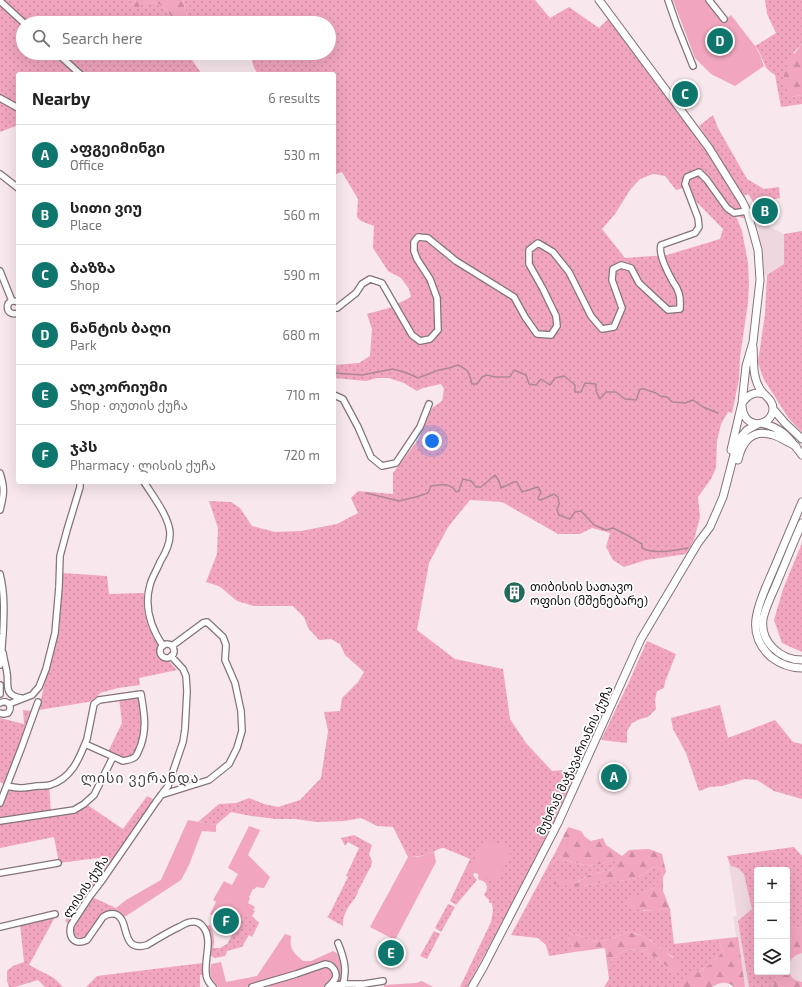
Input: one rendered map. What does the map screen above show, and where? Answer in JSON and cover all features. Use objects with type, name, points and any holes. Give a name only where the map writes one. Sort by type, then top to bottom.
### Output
[{"type":"main road","name":"მუხრან მაჭავარიანის ქუჩა","points":[[599,0],[701,137],[747,211],[756,242],[760,273],[752,342],[746,366],[742,403],[723,485],[717,502],[703,529],[698,543]]},
{"type":"main road","points":[[752,342],[755,376],[758,385],[770,400],[773,409],[802,439]]},
{"type":"main road","points":[[764,394],[755,393],[747,397],[742,403],[742,413],[744,417],[753,423],[770,425],[779,429],[796,446],[802,455]]},
{"type":"main road","points":[[759,423],[766,421],[769,418],[773,409]]},
{"type":"main road","name":"მუხრან მაჭავარიანის ქუჩა","points":[[472,987],[558,823],[641,639],[698,543],[710,527],[723,497],[740,438],[745,432],[759,423]]},
{"type":"main road","points":[[710,527],[716,520],[725,503],[742,447],[748,439],[756,434],[769,434],[796,446]]},
{"type":"main road","points":[[802,502],[761,600],[756,619],[757,638],[767,653],[776,661],[786,666],[802,668]]},
{"type":"main road","points":[[802,523],[768,606],[764,619],[763,630],[767,641],[783,656],[802,660]]},
{"type":"street","points":[[668,0],[693,66]]},
{"type":"street","points":[[709,0],[724,19]]},
{"type":"street","points":[[0,1],[16,16]]},
{"type":"street","points":[[65,60],[78,72]]},
{"type":"street","points":[[0,98],[16,107]]},
{"type":"street","points":[[336,308],[356,294],[362,284],[370,279],[382,283],[412,335],[420,341],[430,339],[438,330],[437,298],[430,279],[417,259],[414,251],[414,242],[418,238],[428,238],[456,261],[514,297],[525,317],[537,334],[551,335],[557,326],[556,316],[529,264],[529,250],[538,243],[553,252],[569,272],[591,316],[602,329],[614,327],[622,308],[612,280],[613,269],[621,265],[631,268],[639,283],[668,310],[680,309],[681,299],[661,255],[660,248],[661,244],[695,233],[699,227],[698,218],[685,184],[687,178],[699,172],[707,180],[727,208],[734,213],[747,211]]},
{"type":"street","points":[[0,174],[16,186]]},
{"type":"street","points":[[0,271],[15,301],[8,303],[8,310],[13,314],[16,313]]},
{"type":"street","points":[[336,396],[343,399],[358,427],[371,457],[382,466],[396,463],[420,427],[429,404]]},
{"type":"street","points":[[0,473],[4,484],[4,498],[0,510]]},
{"type":"street","points":[[0,703],[5,702],[9,704],[32,695],[39,687],[46,669],[56,633],[60,556],[80,484]]},
{"type":"street","points":[[145,484],[165,515],[170,529],[167,549],[150,584],[148,600],[149,616],[163,646],[161,649],[162,654],[166,657],[171,656],[174,652],[172,646]]},
{"type":"street","points":[[0,574],[4,613],[0,665]]},
{"type":"street","points":[[161,795],[209,780],[229,764],[237,748],[242,731],[241,712],[235,683],[225,660],[226,645],[223,637],[207,622],[202,623],[172,646]]},
{"type":"street","points":[[163,646],[168,644],[172,646]]},
{"type":"street","points":[[2,649],[7,674],[8,689],[12,696],[23,698]]},
{"type":"street","name":"ლისის ქუჩა","points":[[171,656],[183,668],[186,676],[187,691],[183,742],[168,786],[71,924],[70,933],[71,938],[75,941],[83,942],[87,940],[106,914],[114,914],[119,916],[123,922],[130,942],[133,945],[142,946],[147,945],[186,923],[195,921],[204,927],[207,934],[208,942],[205,962],[206,974],[207,979],[213,987]]},
{"type":"street","points":[[0,685],[0,694]]},
{"type":"street","points":[[7,786],[18,789],[50,785],[65,778],[72,770],[85,744],[94,704],[99,700],[141,694],[145,722],[144,737],[139,751],[134,757],[123,761],[85,744]]},
{"type":"street","points":[[0,803],[38,702]]},
{"type":"street","points":[[0,713],[6,714],[9,712],[9,704]]},
{"type":"street","points":[[0,822],[74,810],[94,795],[113,757]]},
{"type":"street","points":[[0,873],[58,863]]},
{"type":"street","points":[[0,927],[56,914]]},
{"type":"street","points":[[338,943],[345,963],[346,971],[342,986]]},
{"type":"street","points":[[252,987],[325,964],[332,966],[336,975],[335,979],[328,986]]},
{"type":"street","points":[[328,986],[342,986],[383,981]]},
{"type":"street","points":[[354,987],[360,984]]},
{"type":"shaded area","points":[[766,225],[784,234],[784,264],[763,277],[757,226]]},
{"type":"shaded area","points":[[737,857],[802,859],[802,987],[745,987],[733,917],[737,916],[728,859]]},
{"type":"green space","points":[[0,0],[136,0],[133,3],[132,10],[145,3],[154,2],[162,6],[170,16],[16,16],[16,60],[192,60],[201,72],[16,72],[16,126],[0,132]]},
{"type":"green space","points":[[136,0],[183,0],[187,16],[170,16],[162,6],[150,2],[141,4],[136,10],[131,10],[133,3]]},
{"type":"green space","points":[[183,0],[535,0],[550,18],[569,7],[599,28],[609,18],[701,137],[750,220],[736,216],[742,231],[748,263],[749,284],[748,303],[740,357],[739,379],[732,413],[728,412],[721,424],[717,441],[716,468],[711,479],[698,497],[700,517],[694,540],[686,554],[646,560],[624,567],[613,560],[606,547],[610,533],[592,528],[580,534],[558,534],[502,502],[470,500],[448,527],[429,563],[417,630],[455,659],[503,669],[510,719],[526,743],[552,771],[577,769],[564,803],[537,858],[467,987],[460,987],[491,922],[493,910],[492,903],[489,903],[489,900],[484,895],[486,893],[487,886],[484,882],[479,880],[479,873],[475,871],[473,875],[477,880],[456,905],[450,901],[470,859],[444,848],[440,848],[422,856],[408,857],[393,827],[377,826],[361,818],[344,821],[317,822],[295,819],[276,819],[231,812],[216,825],[198,822],[219,804],[236,803],[249,798],[264,804],[278,807],[300,800],[321,778],[328,731],[324,712],[340,711],[342,698],[358,682],[364,672],[345,655],[340,644],[331,639],[319,640],[308,628],[304,617],[293,606],[254,606],[237,601],[219,586],[206,582],[217,554],[218,528],[209,501],[231,502],[240,508],[252,526],[275,532],[301,531],[337,524],[358,513],[351,498],[358,491],[393,494],[393,473],[418,440],[432,408],[442,401],[444,389],[441,384],[417,391],[404,383],[389,378],[377,378],[366,381],[336,378],[336,365],[359,363],[370,356],[372,329],[367,314],[389,308],[411,297],[409,289],[401,278],[388,271],[373,248],[374,226],[361,221],[357,217],[358,199],[342,172],[336,174],[336,72],[257,72],[252,60],[336,60],[336,16],[187,16]],"holes":[[[653,174],[665,176],[676,190],[683,188],[723,229],[720,239],[667,255],[625,258],[602,229],[615,214],[630,190],[640,179]]]},
{"type":"green space","points":[[673,0],[707,0],[724,21],[731,15],[755,46],[764,66],[735,86],[711,74],[695,58]]},
{"type":"green space","points":[[765,0],[802,0],[802,44],[794,52],[791,97],[802,95],[802,104],[781,107],[775,75],[767,68],[755,46],[776,33],[767,14]]},
{"type":"green space","points":[[802,44],[802,95],[791,97],[785,85],[784,74],[788,63]]},
{"type":"green space","points":[[713,115],[718,128],[747,179],[764,189],[779,187],[780,198],[754,203],[748,194],[743,196],[699,126]]},
{"type":"green space","points":[[802,231],[802,432],[789,419],[763,378],[758,362],[765,314],[767,275],[784,264],[784,234]]},
{"type":"green space","points":[[802,543],[802,652],[782,643],[774,620],[783,589]]},
{"type":"green space","points":[[62,573],[107,576],[109,594],[144,593],[148,619],[158,645],[157,651],[161,659],[168,660],[177,670],[139,678],[140,685],[118,688],[100,693],[94,701],[39,710],[47,670],[59,632]]},
{"type":"green space","points":[[647,641],[676,654],[664,688],[657,691],[655,700],[656,709],[648,717],[632,723],[627,731],[627,743],[601,740],[629,682]]},
{"type":"green space","points":[[141,694],[145,722],[139,751],[129,760],[107,754],[122,723],[119,698]]},
{"type":"green space","points":[[720,705],[728,738],[775,720],[793,742],[802,744],[802,799],[774,791],[757,780],[745,779],[699,791],[686,753],[673,729],[671,718]]},
{"type":"green space","points":[[23,710],[32,711],[7,786],[0,782],[0,718],[24,724]]},
{"type":"green space","points":[[49,785],[51,813],[0,821],[0,803],[7,786]]},
{"type":"green space","points":[[147,796],[154,800],[69,923],[65,921],[106,857],[59,863],[54,837],[0,848],[0,823],[74,811],[86,804],[123,829]]},
{"type":"green space","points":[[188,820],[216,825],[216,832],[202,831],[189,865],[181,880],[123,917],[116,908],[126,900],[161,880]]},
{"type":"green space","points":[[249,826],[260,830],[248,855],[270,877],[264,888],[256,887],[253,889],[248,903],[255,907],[253,910],[255,911],[249,918],[244,916],[237,928],[210,914],[216,902],[213,900],[224,881],[232,885],[238,874],[228,868]]},
{"type":"green space","points":[[568,827],[581,831],[585,837],[591,841],[603,838],[606,845],[622,856],[629,850],[649,849],[662,854],[666,872],[663,877],[661,869],[656,866],[637,878],[620,881],[577,887],[554,884],[551,880],[561,877],[576,883],[589,875],[610,870],[617,863],[612,860],[602,864],[588,866],[562,859],[556,851]]},
{"type":"green space","points":[[354,835],[372,845],[369,854],[372,861],[356,896],[345,913],[343,926],[327,917],[348,877],[346,876],[359,848],[348,842],[345,846],[341,838]]},
{"type":"green space","points":[[488,841],[507,846],[510,855],[496,883],[469,870],[481,846]]},
{"type":"green space","points":[[794,847],[802,856],[802,928],[790,926],[790,867],[754,867],[754,975],[777,975],[773,987],[749,987],[738,921],[752,909],[744,874],[738,868],[731,866],[727,856]]},
{"type":"green space","points":[[556,851],[562,859],[588,866],[602,864],[612,860],[618,863],[610,870],[589,875],[575,883],[566,885],[577,887],[637,878],[656,866],[661,869],[663,877],[653,888],[643,893],[643,911],[670,909],[674,944],[718,939],[723,951],[714,962],[687,976],[674,987],[604,987],[609,979],[607,964],[622,952],[629,950],[642,951],[656,958],[673,972],[673,957],[652,941],[638,934],[627,932],[617,937],[602,941],[589,942],[583,937],[567,933],[574,952],[549,956],[546,945],[538,938],[511,935]]},
{"type":"green space","points":[[434,852],[436,862],[395,940],[370,927],[408,857],[418,857]]},
{"type":"green space","points":[[663,877],[663,891],[670,909],[641,910],[630,908],[625,905],[626,901],[653,888]]},
{"type":"green space","points":[[92,897],[116,908],[120,914],[106,912],[100,917],[87,936],[84,938],[77,937],[74,934],[73,927]]},
{"type":"green space","points":[[448,904],[455,907],[441,932],[435,928]]},
{"type":"green space","points":[[244,916],[252,916],[259,923],[252,937],[249,935],[242,947],[227,951],[225,956],[215,958],[209,955],[210,940],[207,926],[210,925],[213,934],[213,948],[220,948],[227,944]]},
{"type":"green space","points":[[55,917],[29,965],[54,978],[63,987],[45,987],[38,980],[15,987],[9,987],[7,981],[7,971],[13,966],[24,962],[20,924]]},
{"type":"green space","points":[[790,926],[802,928],[802,953],[796,955],[790,962]]},
{"type":"green space","points":[[434,931],[440,934],[427,959],[420,956]]},
{"type":"green space","points":[[627,932],[643,936],[651,941],[682,965],[680,970],[673,972],[656,958],[642,951],[635,950],[622,952],[607,964],[605,948],[574,952],[567,933],[583,937],[589,942],[602,941],[617,937]]},
{"type":"green space","points":[[285,934],[291,936],[293,951],[303,961],[311,961],[333,951],[341,957],[343,973],[340,982],[335,983],[339,974],[337,967],[330,962],[324,961],[246,987],[218,987],[211,977],[211,964],[221,962],[226,982],[257,976]]},
{"type":"green space","points":[[738,937],[745,987],[734,987],[723,983],[712,987],[674,987],[687,975],[699,971],[714,962],[723,951],[718,939]]},
{"type":"green space","points":[[203,963],[204,975],[200,975],[200,987],[86,987],[97,976]]},
{"type":"green space","points":[[322,968],[329,968],[333,977],[323,987],[267,987]]},
{"type":"green space","points":[[790,974],[796,980],[802,982],[802,987],[773,987],[777,975]]},
{"type":"green space","points":[[422,981],[433,987],[384,987],[384,985],[416,983]]},
{"type":"waterway","points":[[336,373],[362,375],[393,369],[418,378],[458,365],[468,372],[472,384],[477,384],[482,377],[487,375],[495,377],[510,377],[514,370],[526,375],[529,384],[536,385],[541,379],[550,385],[555,378],[564,376],[575,385],[575,392],[581,392],[585,383],[596,384],[596,391],[600,399],[606,392],[616,392],[625,399],[636,400],[640,389],[644,389],[660,396],[667,397],[672,402],[685,403],[693,400],[703,407],[718,413]]},
{"type":"waterway","points":[[366,493],[399,501],[428,493],[431,486],[448,485],[456,492],[459,491],[463,479],[471,481],[476,487],[481,487],[495,475],[501,488],[517,482],[522,492],[538,487],[541,492],[538,498],[539,500],[554,494],[558,497],[559,504],[557,510],[559,515],[570,519],[575,512],[581,511],[594,525],[606,530],[613,528],[642,544],[642,548],[647,550],[665,551],[688,548]]},
{"type":"place","name":"ნანტის ბაღი","points":[[720,41]]},
{"type":"place","name":"ბაზზა","points":[[685,94]]},
{"type":"place","name":"სითი ვიუ","points":[[765,211]]},
{"type":"place","name":"თიბისის სათავო ოფისი (მშენებარე)","points":[[514,593]]},
{"type":"place","name":"აფგეიმინგი","points":[[614,777]]},
{"type":"place","name":"ჯპს","points":[[226,921]]},
{"type":"place","name":"ალკორიუმი","points":[[391,953]]},
{"type":"district","name":"ლისი ვერანდა","points":[[140,777]]}]
